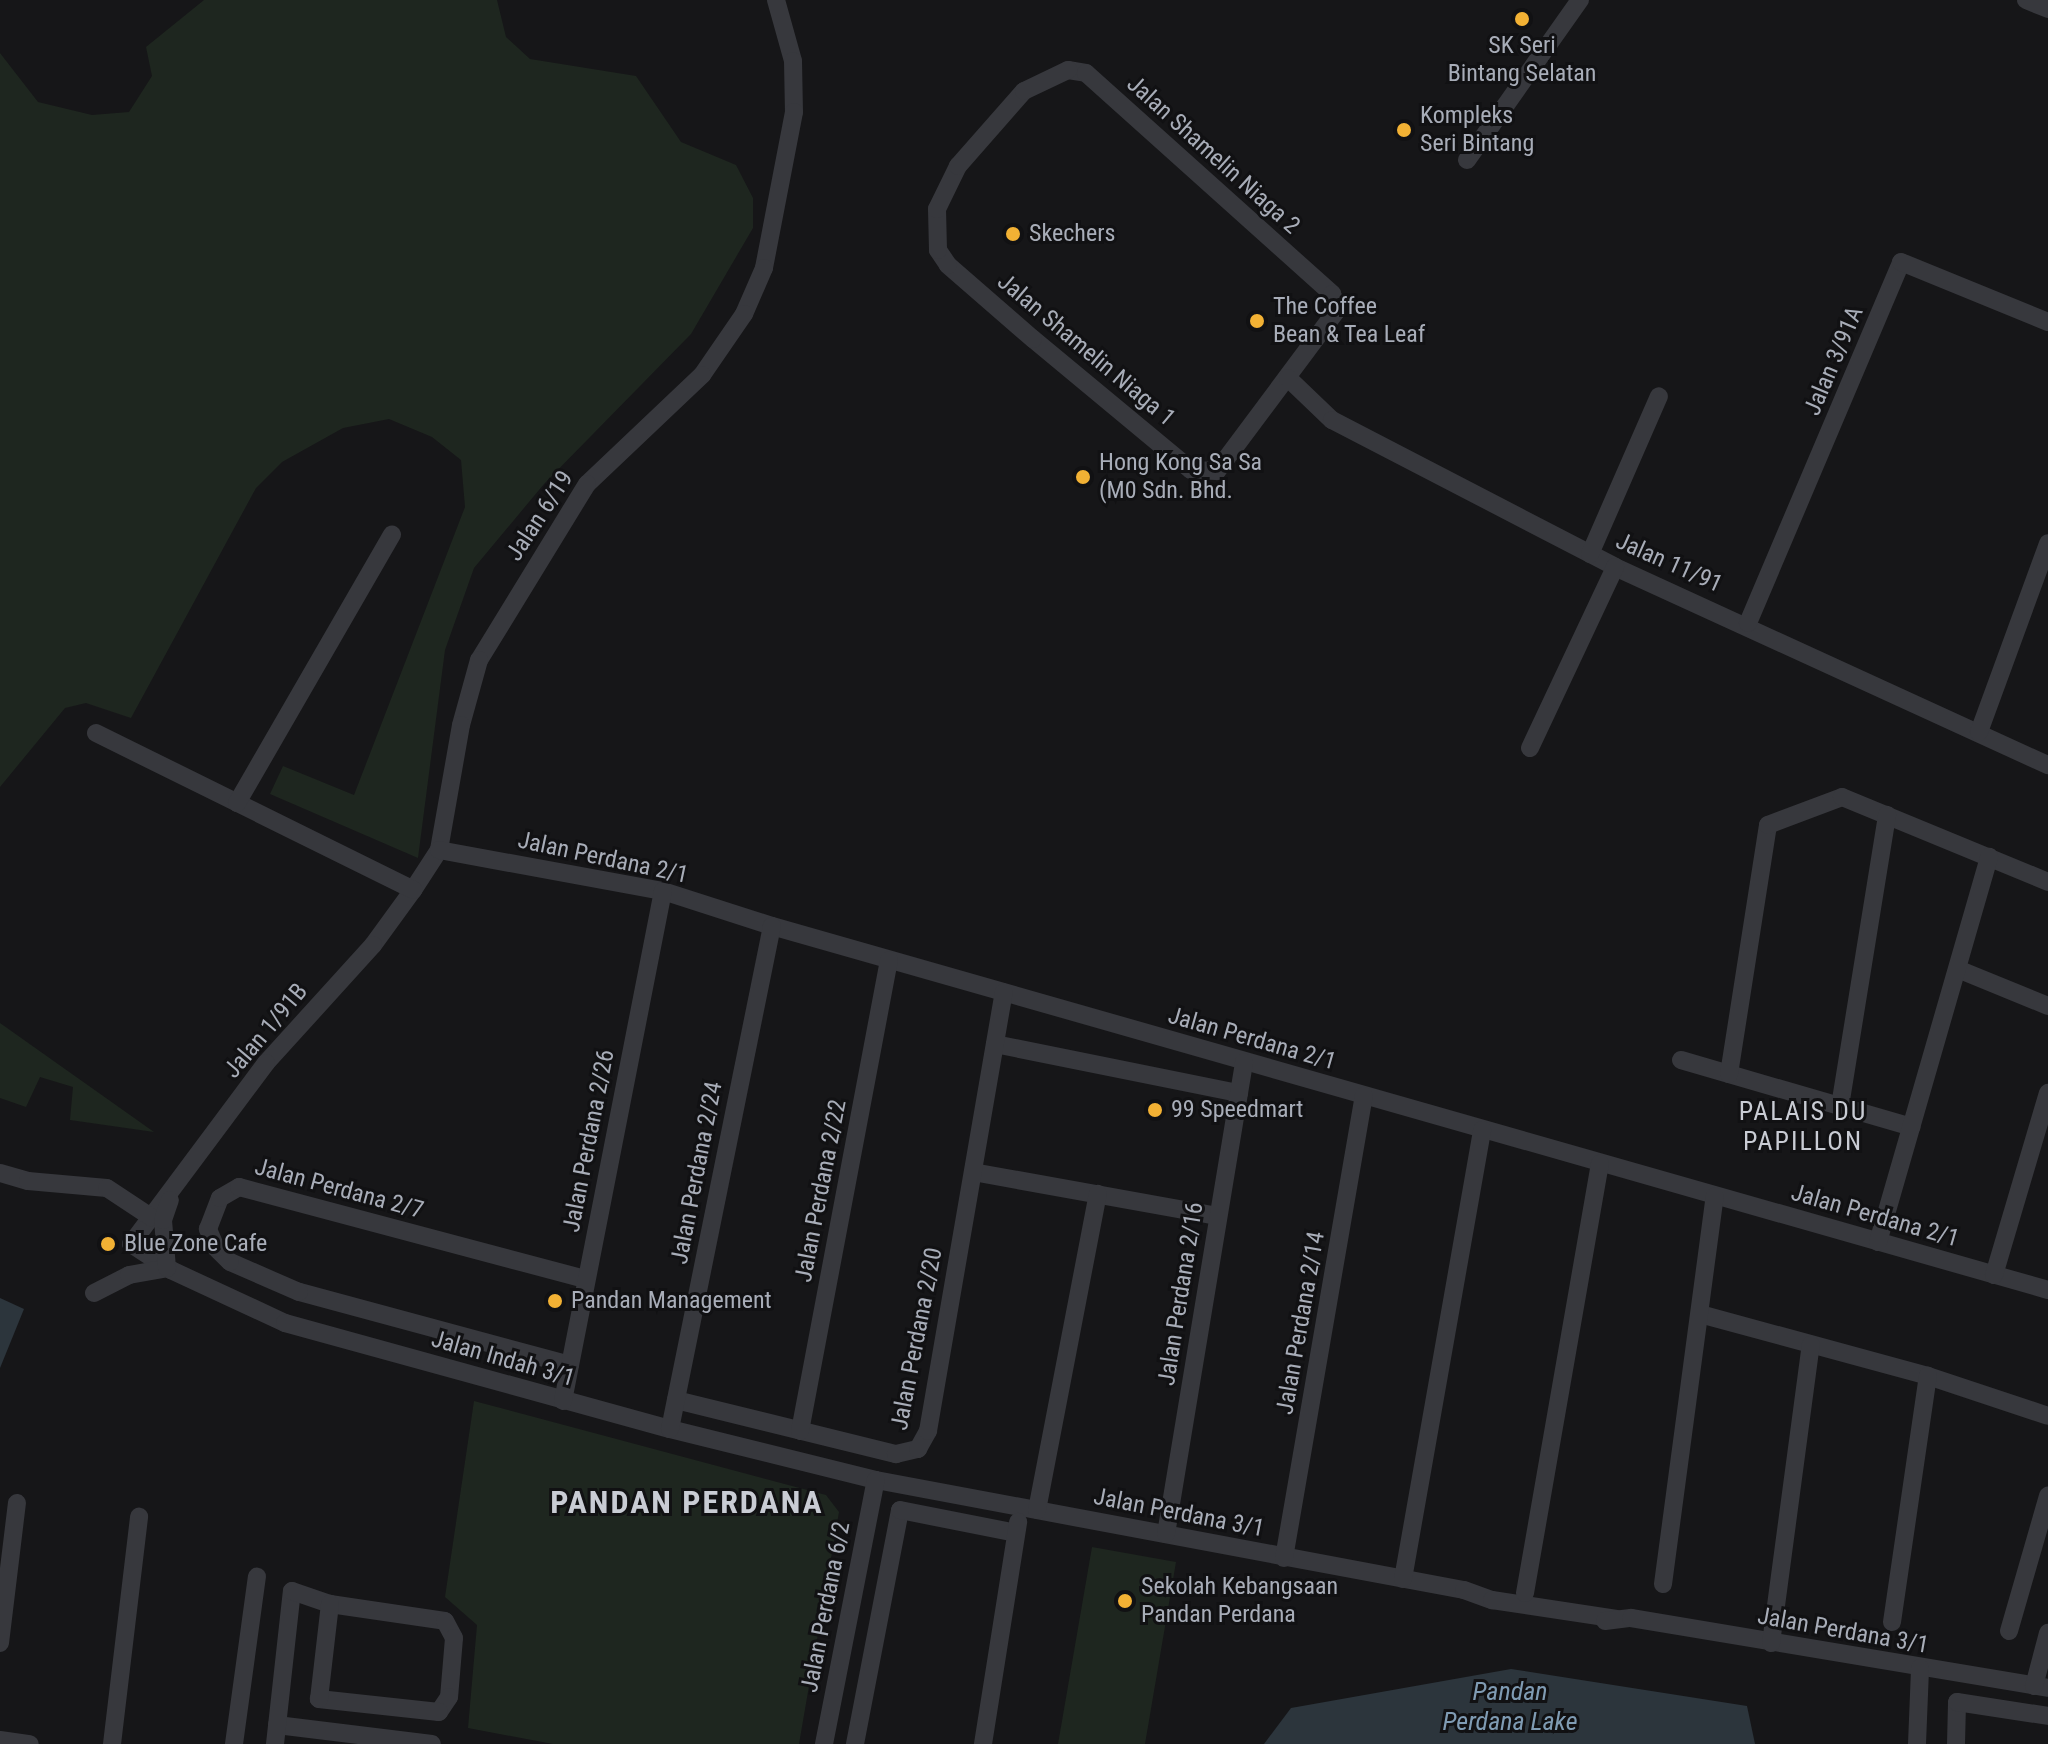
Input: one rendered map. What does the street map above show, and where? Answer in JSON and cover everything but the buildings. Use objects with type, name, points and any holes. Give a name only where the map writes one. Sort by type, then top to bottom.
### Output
[{"type":"street","name":"Jalan 6/19","points":[[439,850],[461,725],[479,660],[587,484],[702,375],[744,314],[764,268],[795,88],[776,0]]},
{"type":"street","points":[[1467,160],[1580,0]]},
{"type":"street","points":[[2026,0],[2048,9]]},
{"type":"street","name":"Jalan Shamelin Niaga 2","points":[[980,140],[1024,91],[1046,76],[1068,70],[1086,73],[1332,294],[1337,310],[1288,378]]},
{"type":"street","name":"Jalan Shamelin Niaga 1","points":[[980,140],[958,166],[937,209],[938,250],[1001,312],[1191,470],[1217,471],[1288,378]]},
{"type":"street","name":"Jalan 3/91A","points":[[1748,623],[1901,262],[2048,322]]},
{"type":"street","name":"Jalan 11/91","points":[[1288,378],[1332,420],[1615,567],[1748,623],[2048,765]]},
{"type":"street","points":[[1590,554],[1659,396]]},
{"type":"street","points":[[237,803],[392,535]]},
{"type":"street","points":[[1979,732],[2048,543]]},
{"type":"street","points":[[1530,748],[1615,567]]},
{"type":"street","points":[[96,733],[413,890]]},
{"type":"street","points":[[1729,1074],[1768,825],[1842,797],[2048,882]]},
{"type":"street","points":[[1840,1106],[1887,815]]},
{"type":"street","name":"Jalan 1/91B","points":[[131,1244],[173,1193],[266,1063],[373,945],[439,850]]},
{"type":"street","name":"Jalan Perdana 2/1","points":[[439,850],[663,891],[889,960],[2048,1290]]},
{"type":"street","points":[[1878,1242],[1960,970],[1989,857]]},
{"type":"street","name":"Jalan Perdana 2/26","points":[[563,1401],[663,891]]},
{"type":"street","name":"Jalan Perdana 2/24","points":[[670,1429],[772,926]]},
{"type":"street","name":"Jalan Perdana 2/22","points":[[800,1431],[889,960]]},
{"type":"street","points":[[1960,970],[2048,1006]]},
{"type":"street","name":"Jalan Perdana 2/20","points":[[676,1400],[896,1454],[918,1449],[928,1431],[1004,993]]},
{"type":"street","points":[[995,1044],[1239,1093]]},
{"type":"street","points":[[1681,1060],[1911,1127]]},
{"type":"street","name":"Jalan Perdana 2/16","points":[[1166,1534],[1244,1062]]},
{"type":"street","points":[[1994,1275],[2048,1093]]},
{"type":"street","name":"Jalan Perdana 2/14","points":[[1284,1558],[1364,1096]]},
{"type":"street","points":[[1403,1579],[1482,1130]]},
{"type":"street","points":[[1525,1593],[1600,1163]]},
{"type":"street","points":[[973,1172],[1218,1216]]},
{"type":"street","points":[[0,1173],[28,1181],[107,1188],[151,1217]]},
{"type":"street","name":"Jalan Perdana 2/7","points":[[570,1365],[299,1292],[230,1262],[216,1248],[208,1229],[220,1198],[239,1187],[585,1279]]},
{"type":"street","points":[[94,1293],[129,1275],[167,1268],[163,1220],[173,1193]]},
{"type":"street","points":[[983,1744],[1016,1533],[1028,1508],[1098,1194]]},
{"type":"street","points":[[1663,1584],[1715,1196]]},
{"type":"street","name":"Jalan Indah 3/1","points":[[131,1244],[167,1268],[285,1323],[563,1401],[876,1480]]},
{"type":"street","points":[[1700,1314],[1928,1376],[2048,1416]]},
{"type":"street","points":[[1771,1643],[1811,1345]]},
{"type":"street","points":[[1892,1622],[1928,1376]]},
{"type":"street","name":"Jalan Perdana 3/1","points":[[876,1480],[1473,1592],[1525,1593],[1619,1610],[1624,1618]]},
{"type":"street","name":"Jalan Perdana 6/2","points":[[824,1744],[876,1480]]},
{"type":"street","points":[[2009,1631],[2048,1496]]},
{"type":"street","points":[[0,1643],[17,1503]]},
{"type":"street","points":[[855,1744],[900,1510],[1016,1533]]},
{"type":"street","points":[[112,1744],[139,1517]]},
{"type":"street","points":[[234,1744],[257,1577]]},
{"type":"street","points":[[275,1744],[292,1591],[330,1604],[445,1621],[454,1638],[449,1697],[439,1712],[319,1699],[330,1604]]},
{"type":"street","name":"Jalan Perdana 3/1","points":[[1473,1592],[1492,1600],[1503,1610],[1594,1623],[1624,1618],[2041,1687]]},
{"type":"street","points":[[2041,1687],[2048,1633]]},
{"type":"street","points":[[1917,1744],[1920,1668]]},
{"type":"street","points":[[1956,1744],[1957,1702],[2048,1716]]},
{"type":"street","points":[[277,1725],[432,1744]]},
{"type":"street","points":[[0,1740],[30,1744]]},
{"type":"shaded area","points":[[204,0],[497,0],[506,37],[530,59],[636,76],[681,142],[736,165],[753,198],[753,228],[691,334],[544,484],[474,568],[445,650],[418,858],[270,794],[283,766],[354,795],[465,507],[461,460],[432,437],[389,419],[343,428],[282,462],[256,488],[131,718],[86,703],[65,708],[0,787],[0,53],[38,102],[92,115],[129,112],[152,76],[146,47]]},
{"type":"shaded area","points":[[0,1023],[154,1132],[70,1120],[73,1087],[40,1077],[26,1107],[0,1098]]},
{"type":"shaded area","points":[[474,1401],[826,1495],[839,1512],[799,1744],[553,1744],[468,1728],[477,1625],[445,1597]]},
{"type":"shaded area","name":"Sekolah Kebangsaan Pandan Perdana","points":[[1092,1547],[1176,1562],[1145,1744],[1058,1744]]},
{"type":"water","points":[[0,1298],[24,1309],[0,1368]]},
{"type":"water","name":"Pandan Perdana Lake","points":[[1511,1669],[1747,1706],[1755,1744],[1264,1744],[1291,1708]]},
{"type":"place","name":"SK Seri Bintang Selatan","points":[[1522,19]]},
{"type":"place","name":"Kompleks Seri Bintang","points":[[1404,130]]},
{"type":"place","name":"Skechers","points":[[1013,234]]},
{"type":"place","name":"The Coffee Bean & Tea Leaf","points":[[1257,321]]},
{"type":"place","name":"Hong Kong Sa Sa (M0 Sdn. Bhd.","points":[[1083,477]]},
{"type":"place","name":"99 Speedmart","points":[[1155,1110]]},
{"type":"place","name":"Blue Zone Cafe","points":[[108,1244]]},
{"type":"place","name":"Pandan Management","points":[[555,1301]]},
{"type":"place","name":"Sekolah Kebangsaan Pandan Perdana","points":[[1125,1601]]},
{"type":"district","name":"PALAIS DU PAPILLON","points":[[1803,1127]]},
{"type":"district","name":"PANDAN PERDANA","points":[[687,1502]]}]
